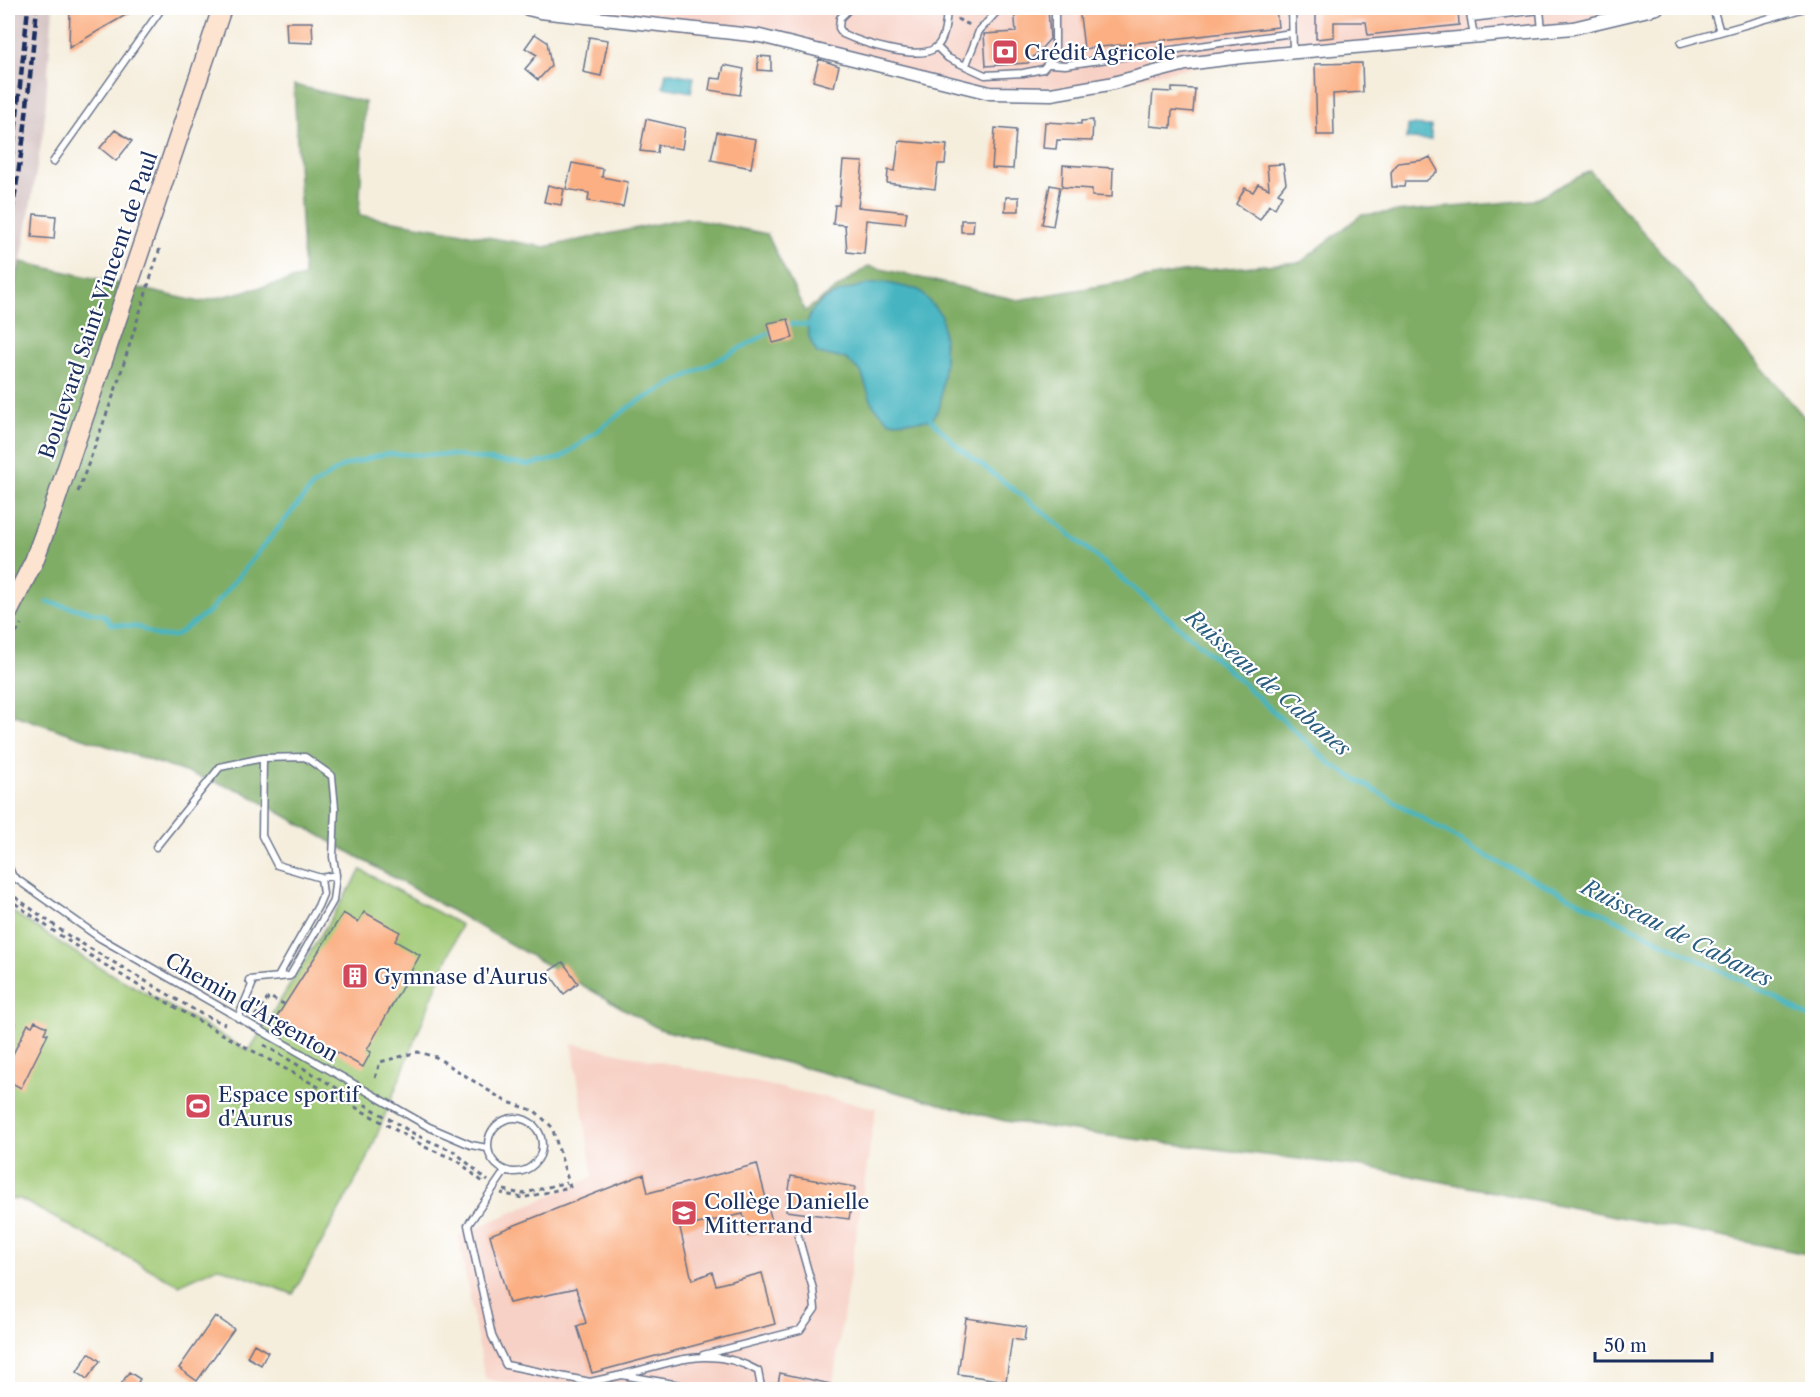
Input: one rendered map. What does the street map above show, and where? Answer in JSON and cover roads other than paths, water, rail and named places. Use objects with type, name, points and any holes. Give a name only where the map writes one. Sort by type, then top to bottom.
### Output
[{"type":"main road","name":"Boulevard Saint-Vincent de Paul","points":[[8,613],[34,561],[52,512],[222,8]]},
{"type":"street","points":[[524,8],[540,12],[760,36],[990,93],[1051,94],[1110,84],[1186,64],[1582,26],[1657,8]]},
{"type":"lane","points":[[53,162],[162,8]]},
{"type":"lane","points":[[850,8],[839,23],[840,31],[850,38],[904,52],[923,53],[937,47],[944,29],[946,8]]},
{"type":"lane","points":[[966,65],[979,31],[1000,8]]},
{"type":"lane","points":[[937,47],[948,58],[985,75],[1023,73],[1043,69],[1050,64],[1055,55],[1055,8]]},
{"type":"lane","points":[[1292,8],[1293,52]]},
{"type":"lane","points":[[1469,8],[1474,36]]},
{"type":"lane","points":[[1713,8],[1720,32]]},
{"type":"lane","points":[[1681,43],[1805,8]]},
{"type":"lane","points":[[1471,18],[1540,9],[1542,30]]},
{"type":"lane","points":[[1050,64],[1065,65],[1292,33]]},
{"type":"lane","points":[[156,847],[220,767],[263,759],[305,758],[332,776],[335,808],[333,857],[336,875],[333,901],[290,976],[249,980],[252,985],[238,1018]]},
{"type":"lane","points":[[263,759],[262,836],[277,865],[321,878],[336,875]]},
{"type":"lane","name":"Chemin d'Argenton","points":[[8,865],[10,874],[38,897],[100,938],[429,1127],[471,1145],[487,1148]]},
{"type":"lane","points":[[278,976],[318,906],[323,894],[321,878]]},
{"type":"lane","points":[[509,1118],[528,1121],[535,1127],[543,1144],[537,1162],[523,1172],[505,1171],[496,1166],[487,1148],[493,1129],[509,1118]]},
{"type":"lane","points":[[505,1171],[468,1225],[492,1336],[506,1365],[590,1382],[800,1330],[815,1309],[813,1289],[798,1236]]},
{"type":"lane","points":[[703,1355],[741,1362],[758,1371],[761,1387],[758,1389]]},
{"type":"lane","points":[[622,1375],[708,1389]]},
{"type":"water","points":[[666,72],[694,77],[691,92],[663,87]]},
{"type":"water","points":[[1408,125],[1431,126],[1431,140],[1407,139]]},
{"type":"water","points":[[882,282],[919,290],[942,316],[945,359],[940,406],[932,420],[890,422],[873,405],[861,372],[846,359],[817,353],[809,336],[808,322],[813,310],[822,301],[850,289]]},
{"type":"waterway","name":"Ruisseau de Cabanes","points":[[790,324],[810,325]]},
{"type":"waterway","name":"Ruisseau de Cabanes","points":[[47,602],[104,615],[111,624],[138,627],[157,636],[175,636],[210,611],[313,486],[343,466],[384,454],[450,455],[528,465],[561,458],[632,405],[771,332]]},
{"type":"waterway","name":"Ruisseau de Cabanes","points":[[929,417],[958,447],[1046,514],[1212,655],[1332,765],[1490,858],[1773,996],[1812,1019]]},
{"type":"railway","points":[[8,183],[28,8]]},
{"type":"railway","points":[[8,239],[24,135],[37,8]]},
{"type":"place","name":"Crédit Agricole","points":[[1005,52]]},
{"type":"place","name":"Gymnase d'Aurus","points":[[355,976]]},
{"type":"place","name":"Espace sportif d'Aurus","points":[[198,1106]]},
{"type":"place","name":"Collège Danielle Mitterrand","points":[[684,1213]]}]
